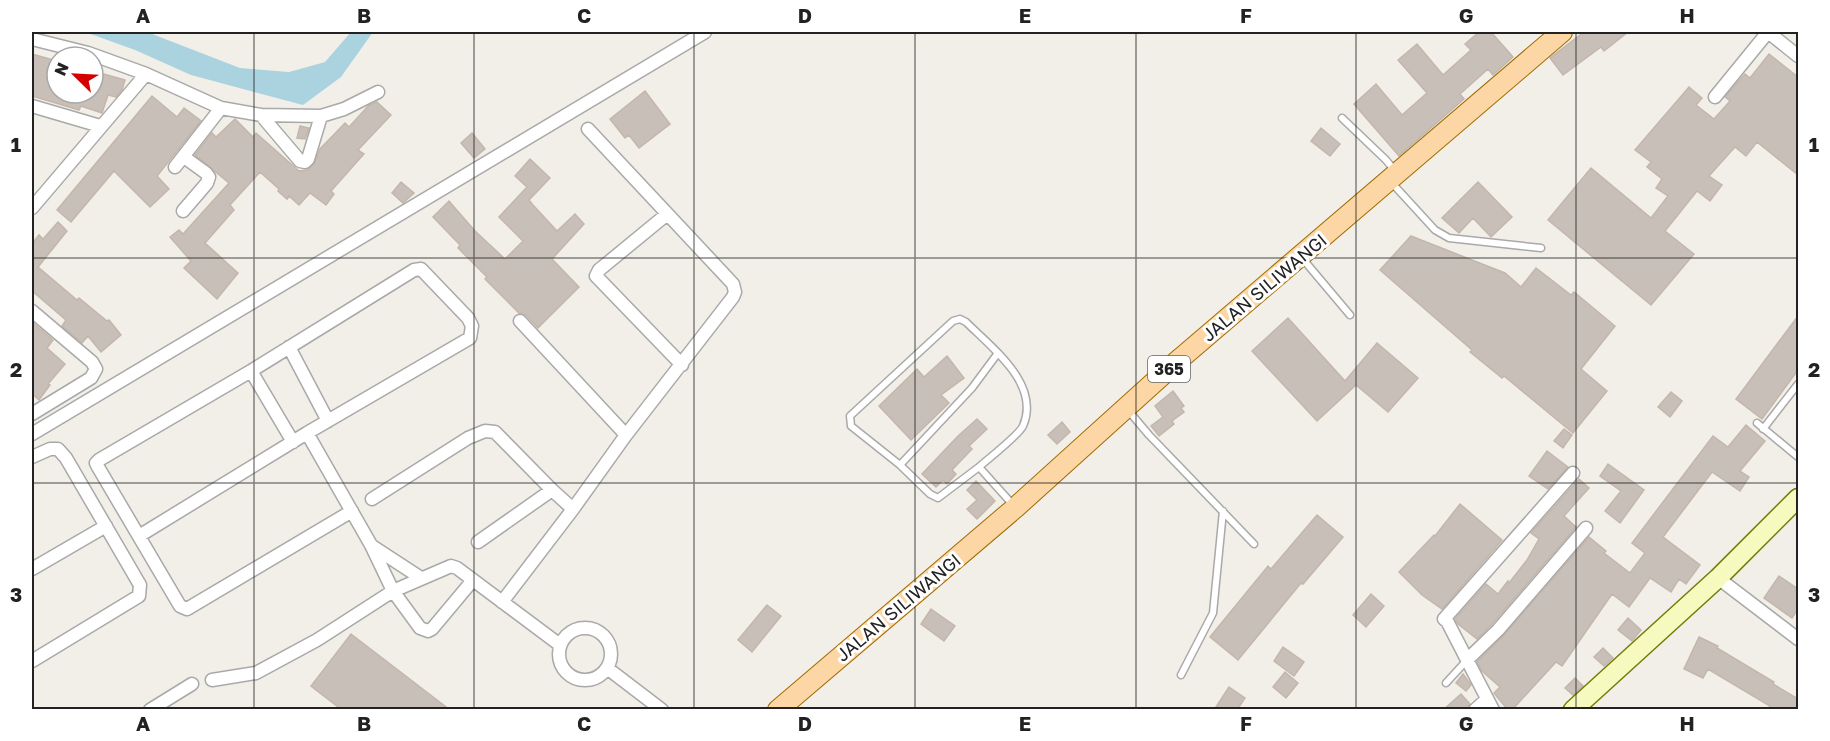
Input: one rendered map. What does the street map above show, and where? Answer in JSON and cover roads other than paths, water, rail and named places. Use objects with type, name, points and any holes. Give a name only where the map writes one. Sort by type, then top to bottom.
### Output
[{"type":"main road","name":"JALAN SILIWANGI","points":[[778,710],[1015,508],[1181,358],[1562,32]]},
{"type":"main road","points":[[1574,710],[1718,578],[1798,498]]},
{"type":"street","points":[[34,427],[705,32]]},
{"type":"street","points":[[1715,97],[1768,32],[1798,56]]},
{"type":"street","points":[[32,39],[88,53],[146,74],[221,108],[261,115],[321,116],[344,109],[378,92]]},
{"type":"street","points":[[32,208],[37,193],[146,74]]},
{"type":"street","points":[[32,106],[100,126]]},
{"type":"street","points":[[175,167],[221,108]]},
{"type":"street","points":[[261,115],[300,161],[305,162],[308,159],[321,116]]},
{"type":"street","points":[[502,602],[735,292],[732,284],[588,129]]},
{"type":"street","points":[[183,211],[208,180],[206,173],[184,157]]},
{"type":"street","points":[[666,215],[599,270],[596,276],[682,365]]},
{"type":"street","points":[[139,536],[307,433],[470,338],[472,326],[468,318],[424,270],[418,268],[97,462],[97,465],[180,606],[187,609],[352,511]]},
{"type":"street","points":[[32,311],[92,362],[96,369],[91,378],[32,414]]},
{"type":"street","points":[[520,321],[626,435]]},
{"type":"street","points":[[289,347],[328,421]]},
{"type":"street","points":[[251,371],[293,442]]},
{"type":"street","points":[[372,499],[468,438],[485,430],[495,432],[502,438],[573,510]]},
{"type":"street","points":[[307,433],[371,545],[393,591],[420,628],[428,631],[473,580]]},
{"type":"street","points":[[32,457],[50,449],[58,449],[66,458],[140,585],[139,596],[32,661]]},
{"type":"street","points":[[1475,710],[1490,704],[1468,659],[1444,619],[1573,473]]},
{"type":"street","points":[[478,542],[552,490]]},
{"type":"street","points":[[32,569],[106,526]]},
{"type":"street","points":[[1468,659],[1506,621],[1586,528]]},
{"type":"street","points":[[371,545],[421,578]]},
{"type":"street","points":[[212,680],[256,673],[317,640],[393,591],[451,566],[560,645]]},
{"type":"street","points":[[1718,578],[1798,639]]},
{"type":"street","points":[[588,627],[599,631],[610,645],[611,657],[607,668],[593,678],[576,679],[566,672],[560,662],[560,645],[566,635],[576,628],[588,627]]},
{"type":"street","points":[[607,668],[662,710]]},
{"type":"street","points":[[150,710],[192,684]]},
{"type":"lane","points":[[1342,118],[1386,160],[1394,177],[1435,230],[1449,238],[1540,248]]},
{"type":"lane","points":[[1300,256],[1350,315]]},
{"type":"lane","points":[[960,319],[966,322],[1018,375],[1026,397],[1027,410],[1023,427],[979,467],[938,498],[930,494],[900,465],[851,426],[850,416],[953,321],[960,319]]},
{"type":"lane","points":[[900,465],[972,388],[998,354]]},
{"type":"lane","points":[[1763,429],[1798,384]]},
{"type":"lane","points":[[1127,408],[1149,435],[1254,544]]},
{"type":"lane","points":[[1757,423],[1798,458]]},
{"type":"lane","points":[[979,467],[1015,508]]},
{"type":"lane","points":[[1181,675],[1213,613],[1223,511]]},
{"type":"lane","points":[[1446,683],[1468,659]]},
{"type":"water","points":[[85,32],[147,32],[240,68],[289,72],[325,62],[351,32],[373,32],[341,77],[303,105],[191,75],[135,50]]}]
